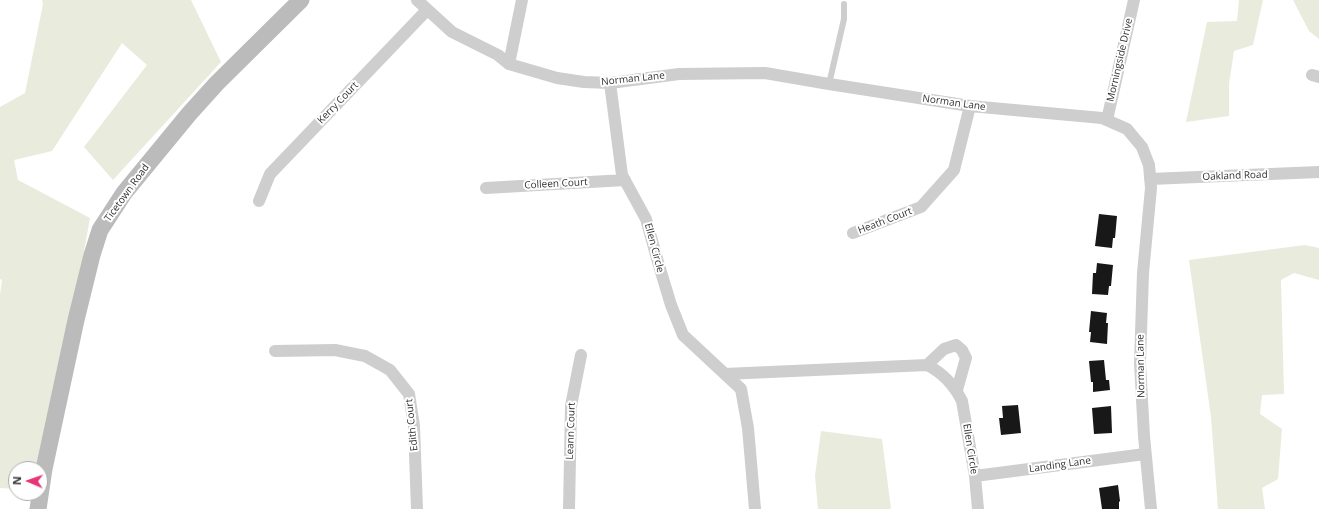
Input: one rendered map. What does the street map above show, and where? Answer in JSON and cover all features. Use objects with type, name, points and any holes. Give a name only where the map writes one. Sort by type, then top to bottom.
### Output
[{"type":"street","name":"Ticetown Road","points":[[38,509],[44,469],[79,305],[100,230],[124,193],[189,114],[217,83],[301,0]]},
{"type":"street","name":"Norman Lane","points":[[417,0],[452,32],[498,55],[509,64],[556,78],[584,82],[610,83],[679,74],[765,73],[970,106],[1102,118],[1127,130],[1142,147],[1149,164],[1151,188],[1143,273],[1140,363],[1145,454],[1151,509]]},
{"type":"street","points":[[509,64],[522,0]]},
{"type":"street","name":"Morningside Drive","points":[[1106,120],[1134,0]]},
{"type":"street","name":"Kerry Court","points":[[259,201],[270,174],[427,10]]},
{"type":"street","name":"Ellen Circle","points":[[610,83],[622,175],[646,218],[671,305],[683,335],[741,389],[748,428],[755,509]]},
{"type":"street","name":"Heath Court","points":[[853,233],[921,207],[954,170],[970,106]]},
{"type":"street","name":"Oakland Road","points":[[1150,179],[1319,172]]},
{"type":"street","name":"Colleen Court","points":[[486,188],[625,180]]},
{"type":"street","points":[[725,374],[927,365],[944,349],[956,345],[962,350],[966,358],[957,390]]},
{"type":"street","name":"Edith Court","points":[[275,352],[335,350],[365,356],[390,370],[408,394],[414,426],[417,509]]},
{"type":"street","name":"Leann Court","points":[[569,509],[571,406],[581,355]]},
{"type":"street","name":"Ellen Circle","points":[[927,365],[938,370],[957,390],[962,401],[978,509]]},
{"type":"street","name":"Landing Lane","points":[[974,476],[1145,454]]},
{"type":"lane","points":[[829,84],[844,19],[844,4]]},
{"type":"shaded area","points":[[42,0],[191,0],[221,62],[113,180],[84,147],[147,65],[122,43],[52,151],[14,160],[18,180],[90,218],[47,461],[8,461],[8,488],[0,488],[0,295],[2,280],[0,279],[0,107],[25,93],[43,4]]},
{"type":"shaded area","points":[[1239,0],[1263,0],[1253,45],[1234,51],[1229,84],[1229,116],[1186,122],[1207,22],[1237,21]]},
{"type":"shaded area","points":[[1293,0],[1319,0],[1319,39],[1309,31]]},
{"type":"shaded area","points":[[1305,245],[1319,248],[1319,280],[1294,273],[1281,280],[1284,394],[1262,395],[1260,414],[1282,429],[1278,479],[1262,488],[1265,509],[1218,509],[1211,417],[1189,260]]},
{"type":"shaded area","points":[[821,431],[882,439],[891,509],[818,509],[815,476]]},
{"type":"building","points":[[1099,214],[1117,216],[1115,238],[1113,238],[1112,248],[1095,246]]},
{"type":"building","points":[[1097,263],[1113,265],[1111,286],[1109,286],[1108,295],[1092,294],[1093,273],[1096,273]]},
{"type":"building","points":[[1091,311],[1107,313],[1107,344],[1090,342],[1091,332],[1089,332]]},
{"type":"building","points":[[1104,360],[1106,380],[1109,380],[1110,390],[1093,392],[1093,382],[1091,382],[1089,361]]},
{"type":"building","points":[[1018,405],[1021,433],[1001,435],[999,418],[1003,418],[1002,406]]},
{"type":"building","points":[[1111,406],[1112,433],[1094,434],[1092,408]]},
{"type":"building","points":[[1118,485],[1120,501],[1119,509],[1102,509],[1099,488]]}]
